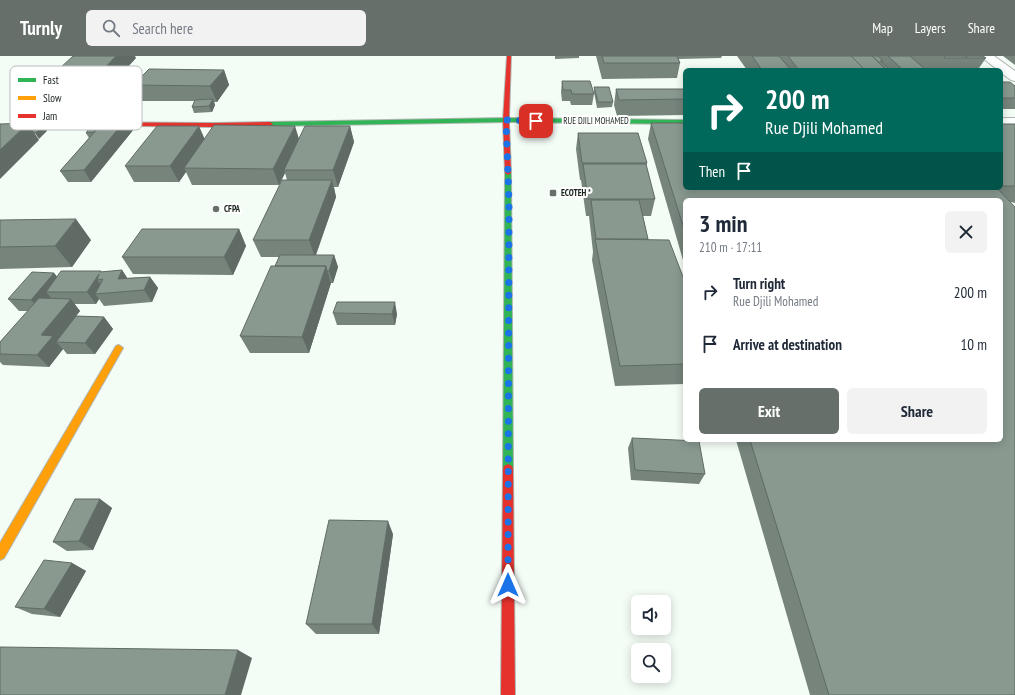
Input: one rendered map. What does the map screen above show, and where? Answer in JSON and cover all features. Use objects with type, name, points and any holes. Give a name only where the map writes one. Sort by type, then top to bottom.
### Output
[{"type":"street","points":[[508,695],[509,202],[506,120],[509,56]]},
{"type":"street","points":[[986,56],[1003,68]]},
{"type":"street","points":[[1003,68],[1015,77]]},
{"type":"street","name":"RUE DJILI MOHAMED","points":[[142,124],[214,125],[506,120],[683,122]]},
{"type":"street","points":[[1003,122],[1015,122]]},
{"type":"street","points":[[0,554],[119,348]]},
{"type":"building","points":[[73,56],[116,56],[106,66],[62,66]]},
{"type":"building","points":[[602,56],[677,56],[680,63],[604,63]]},
{"type":"building","points":[[752,56],[779,56],[789,68],[761,68]]},
{"type":"building","points":[[788,56],[851,56],[863,68],[797,68]]},
{"type":"building","points":[[851,56],[872,56],[885,68],[863,68]]},
{"type":"building","points":[[872,56],[878,56],[883,61],[880,61],[888,68],[885,68]]},
{"type":"building","points":[[888,56],[910,56],[924,68],[901,68]]},
{"type":"building","points":[[945,56],[965,56],[967,58],[944,58]]},
{"type":"building","points":[[965,56],[983,56],[986,58],[968,58]]},
{"type":"building","points":[[149,69],[224,70],[210,86],[142,85],[142,76]]},
{"type":"building","points":[[562,81],[590,81],[594,94],[572,94],[571,90],[563,90]]},
{"type":"building","points":[[1003,82],[1010,82],[1015,86],[1015,98],[1003,98]]},
{"type":"building","points":[[594,87],[609,87],[613,102],[598,102]]},
{"type":"building","points":[[616,89],[683,89],[683,99],[619,100]]},
{"type":"building","points":[[213,99],[209,106],[192,107],[195,100]]},
{"type":"building","points":[[651,123],[683,123],[683,190],[999,190],[1015,207],[1015,695],[829,695],[751,442],[1003,442],[1003,198],[683,198],[683,226]]},
{"type":"building","points":[[0,124],[10,124],[10,130],[21,130],[0,150]]},
{"type":"building","points":[[1003,124],[1015,124],[1015,186],[1003,186]]},
{"type":"building","points":[[214,125],[295,126],[273,169],[184,168]]},
{"type":"building","points":[[157,126],[199,126],[170,166],[125,166]]},
{"type":"building","points":[[305,126],[350,126],[333,170],[284,170]]},
{"type":"building","points":[[88,130],[96,130],[94,132],[86,133]]},
{"type":"building","points":[[96,130],[117,130],[84,170],[60,171]]},
{"type":"building","points":[[578,133],[638,133],[647,163],[582,163]]},
{"type":"building","points":[[583,164],[646,164],[655,199],[588,199]]},
{"type":"building","points":[[282,180],[332,180],[309,240],[253,240]]},
{"type":"building","points":[[591,200],[639,200],[648,239],[596,239]]},
{"type":"building","points":[[76,219],[55,246],[0,247],[0,220]]},
{"type":"building","points":[[142,229],[239,229],[224,257],[122,257]]},
{"type":"building","points":[[595,239],[669,240],[683,277],[683,364],[620,366]]},
{"type":"building","points":[[280,255],[334,255],[329,271],[327,271],[326,266],[275,266]]},
{"type":"building","points":[[271,266],[326,266],[302,337],[240,336]]},
{"type":"building","points":[[122,270],[118,279],[150,277],[144,290],[95,294],[103,279],[97,280],[99,274],[87,292],[46,292],[61,271],[101,271],[100,272]]},
{"type":"building","points":[[32,272],[54,273],[31,300],[8,299]]},
{"type":"building","points":[[39,298],[71,299],[41,335],[53,336],[37,355],[0,354],[0,342]]},
{"type":"building","points":[[337,302],[395,302],[392,314],[333,313]]},
{"type":"building","points":[[76,316],[104,317],[85,343],[56,342]]},
{"type":"building","points":[[632,438],[683,440],[683,442],[699,442],[705,474],[635,470]]},
{"type":"building","points":[[75,499],[100,499],[79,541],[53,542]]},
{"type":"building","points":[[329,520],[388,521],[372,624],[306,624]]},
{"type":"building","points":[[44,560],[72,563],[44,609],[15,607]]},
{"type":"building","points":[[0,647],[238,650],[225,695],[0,695]]},
{"type":"traffic: fast","points":[[270,124],[506,120],[683,122]]},
{"type":"traffic: fast","points":[[508,173],[508,469]]},
{"type":"traffic: slow","points":[[0,554],[119,348]]},
{"type":"traffic: jam","points":[[508,173],[506,120],[509,56]]},
{"type":"traffic: jam","points":[[142,124],[270,124]]},
{"type":"traffic: jam","points":[[508,469],[508,695]]},
{"type":"place","name":"ECOTEH *","points":[[553,193]]},
{"type":"place","name":"CFPA","points":[[216,209]]},
{"type":"route","points":[[508,585],[509,202],[506,120],[536,121]]}]
